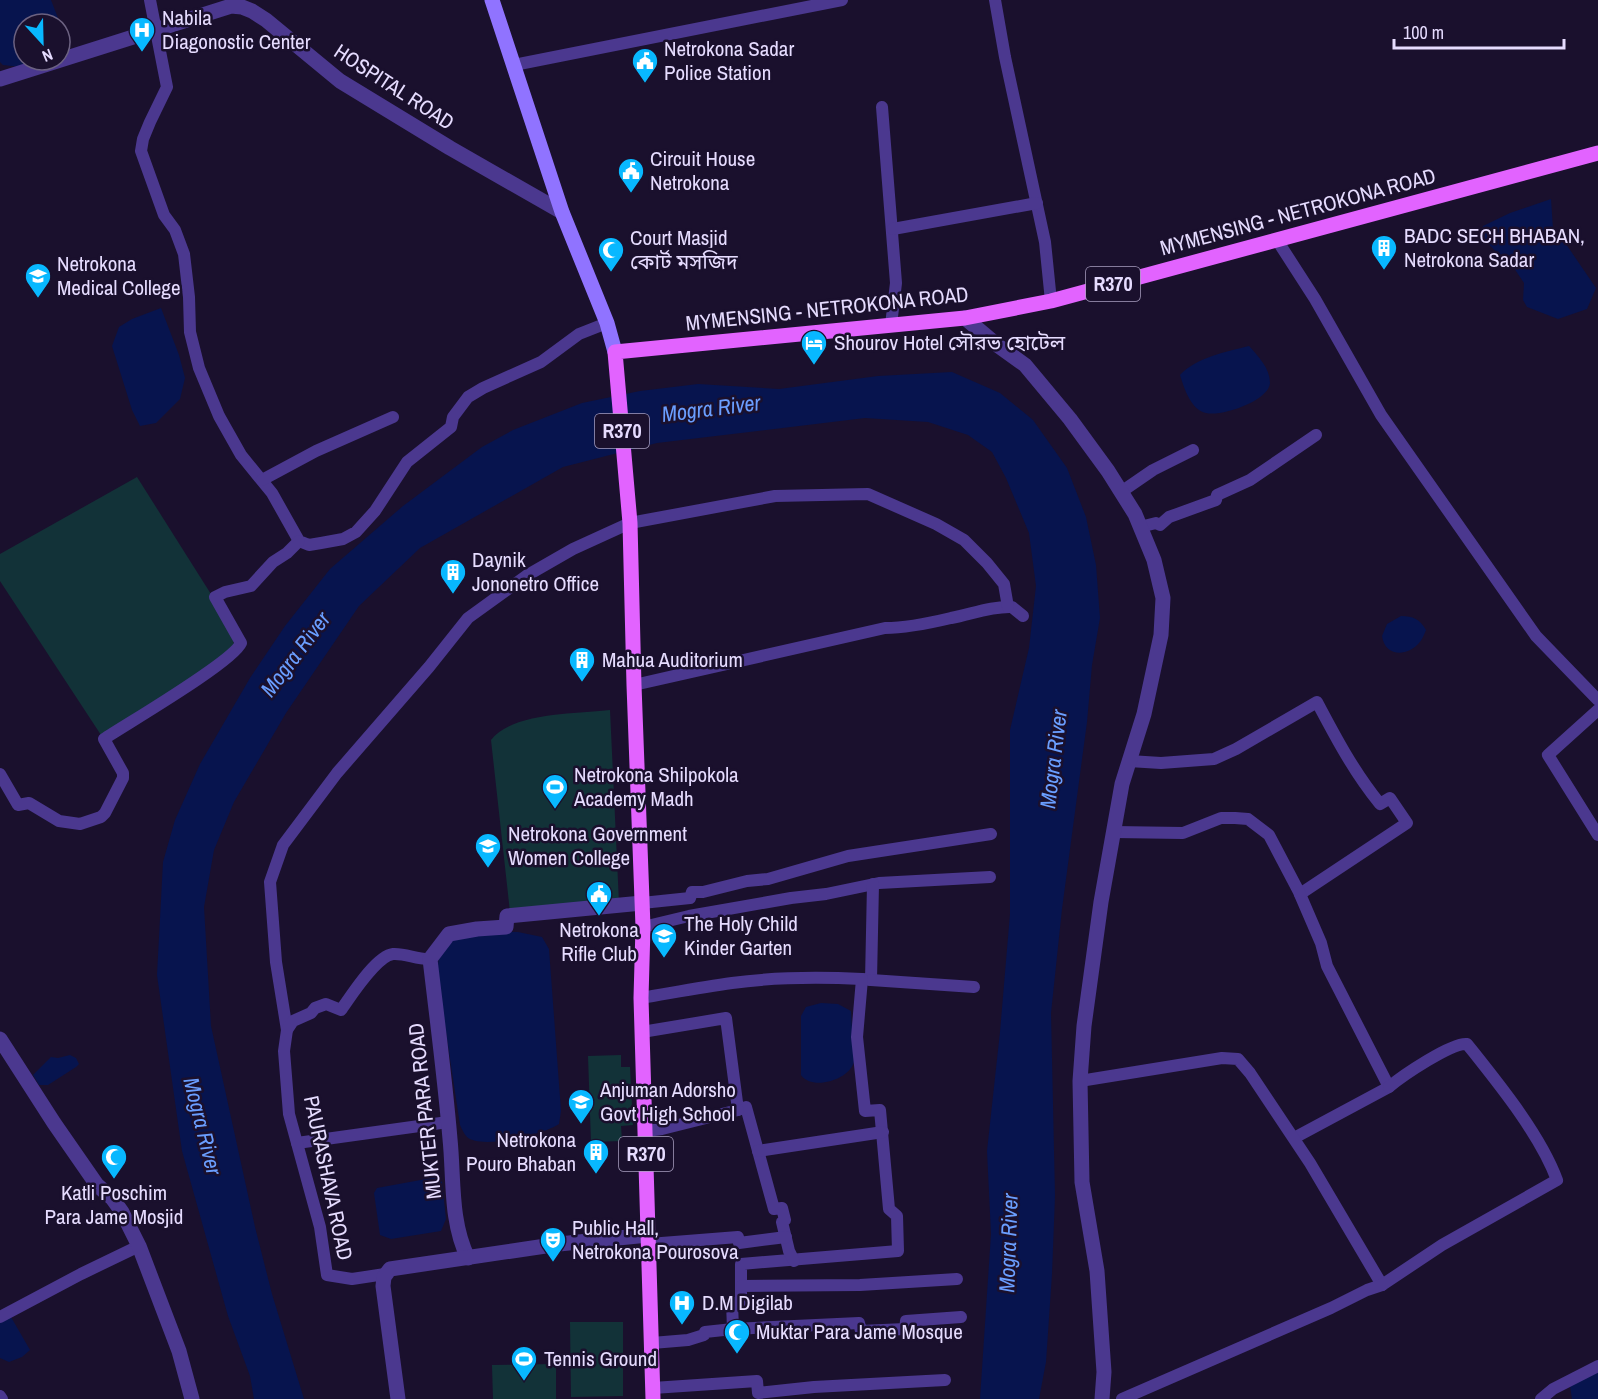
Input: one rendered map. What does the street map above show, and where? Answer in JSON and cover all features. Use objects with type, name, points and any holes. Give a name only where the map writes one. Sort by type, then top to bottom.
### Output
[{"type":"main road","points":[[492,0],[562,212],[607,323],[615,352]]},
{"type":"main road","name":"MYMENSING - NETROKONA ROAD","points":[[615,352],[965,318],[1051,301],[1598,153]]},
{"type":"main road","name":"R370","points":[[615,352],[630,517],[643,927],[640,998],[653,1394]]},
{"type":"street","points":[[150,0],[167,87],[150,122],[141,151],[164,215],[175,230],[184,254],[190,332],[199,368],[219,416],[241,455],[273,493],[298,541],[309,545],[343,539],[356,532],[375,511],[407,462],[452,427],[453,417],[468,397],[541,362],[579,334],[607,323]]},
{"type":"street","points":[[513,65],[842,0]]},
{"type":"street","points":[[995,0],[1045,242],[1051,301]]},
{"type":"street","name":"HOSPITAL ROAD","points":[[0,79],[231,6],[242,7],[266,20],[340,81],[450,148],[562,212]]},
{"type":"street","points":[[882,107],[896,283],[891,325]]},
{"type":"street","points":[[893,229],[1037,203]]},
{"type":"street","points":[[1276,240],[1315,298],[1381,415],[1536,636],[1598,700]]},
{"type":"street","points":[[965,318],[997,345],[1025,364],[1070,419],[1121,492],[1140,527],[1154,560],[1163,598],[1161,635],[1144,714],[1122,784],[1101,902],[1084,1026],[1080,1081],[1082,1182],[1097,1271],[1104,1372],[1102,1399]]},
{"type":"street","points":[[262,480],[316,452],[393,417]]},
{"type":"street","points":[[1140,527],[1156,523],[1160,525],[1169,517],[1216,500],[1216,495],[1250,480],[1316,435]]},
{"type":"street","points":[[1121,492],[1153,470],[1192,450]]},
{"type":"street","name":"PAURASHAVA ROAD","points":[[649,1239],[559,1244],[390,1269],[385,1274],[352,1279],[327,1275],[320,1227],[289,1114],[284,1051],[287,1030],[276,962],[270,882],[283,845],[337,773],[429,668],[468,618],[526,576],[630,517],[775,496],[868,494],[936,524],[964,540],[987,562],[1004,584],[1008,607]]},
{"type":"street","points":[[0,774],[18,805],[29,803],[58,821],[80,824],[101,817],[123,778],[123,773],[104,739],[212,670],[236,652],[241,643],[215,597],[225,592],[251,586],[273,562],[287,553],[298,541]]},
{"type":"street","points":[[634,685],[885,628],[901,628],[989,609],[1012,607],[1023,616]]},
{"type":"street","points":[[1129,761],[1161,763],[1214,759],[1236,749],[1317,702],[1348,761],[1369,790],[1380,804],[1390,798],[1407,823],[1300,894]]},
{"type":"street","points":[[1598,710],[1548,755],[1598,835]]},
{"type":"street","points":[[1114,832],[1183,832],[1221,818],[1248,819],[1269,835],[1300,894],[1321,943],[1327,966],[1389,1087]]},
{"type":"street","points":[[287,1030],[293,1021],[311,1013],[315,1008],[326,1004],[341,1010],[374,965],[391,954],[430,960],[448,934],[506,927],[507,916],[690,898],[692,892],[703,892],[747,881],[768,879],[848,856],[991,834]]},
{"type":"street","points":[[643,927],[688,916],[826,894],[873,884],[990,877]]},
{"type":"street","points":[[733,1329],[732,1303],[741,1304],[741,1264],[898,1251],[897,1216],[889,1209],[880,1110],[865,1111],[857,1037],[867,980],[873,884]]},
{"type":"street","name":"MUKTER PARA ROAD","points":[[430,960],[456,1217],[463,1248],[468,1258]]},
{"type":"street","points":[[640,998],[734,983],[825,977],[974,987]]},
{"type":"street","points":[[642,1032],[726,1018],[738,1110]]},
{"type":"street","points":[[0,1039],[97,1185],[112,1198],[122,1212],[139,1246],[179,1351],[192,1399]]},
{"type":"street","points":[[1122,1399],[1382,1285],[1442,1245],[1557,1180],[1551,1164],[1524,1121],[1467,1044],[1462,1043],[1400,1078],[1389,1087],[1294,1138]]},
{"type":"street","points":[[1080,1081],[1230,1057],[1238,1059],[1294,1138],[1382,1285]]},
{"type":"street","points":[[646,1131],[746,1107],[774,1209],[782,1208],[785,1220],[782,1222],[789,1251],[794,1261]]},
{"type":"street","points":[[297,1143],[448,1122]]},
{"type":"street","points":[[758,1151],[883,1132]]},
{"type":"street","points":[[649,1239],[738,1237],[739,1243],[786,1237]]},
{"type":"street","points":[[0,1317],[139,1246]]},
{"type":"street","points":[[385,1274],[383,1286],[398,1399]]},
{"type":"street","points":[[742,1286],[860,1285],[957,1279]]},
{"type":"street","points":[[652,1343],[688,1340],[704,1335],[705,1332],[733,1329],[859,1323],[861,1330],[905,1329],[906,1321],[961,1317]]},
{"type":"street","points":[[1541,1399],[1553,1389],[1598,1366]]},
{"type":"street","points":[[653,1394],[757,1381],[758,1393],[814,1387],[945,1380]]},
{"type":"green space","points":[[137,477],[233,629],[234,651],[101,735],[0,581],[0,554]]},
{"type":"green space","points":[[610,710],[619,903],[510,912],[491,740],[501,731],[529,719]]},
{"type":"green space","points":[[621,1055],[621,1067],[630,1067],[633,1125],[621,1126],[622,1141],[591,1142],[588,1056]]},
{"type":"green space","points":[[570,1322],[623,1322],[623,1396],[571,1397]]},
{"type":"green space","name":"Tennis Ground","points":[[556,1364],[556,1399],[493,1399],[492,1365]]},
{"type":"water","points":[[0,0],[51,0],[56,12],[12,12],[12,66],[3,65],[0,62]]},
{"type":"water","points":[[1551,199],[1553,229],[1596,288],[1587,309],[1558,319],[1527,307],[1523,300],[1524,283],[1514,268],[1504,267],[1500,256],[1481,236],[1483,226],[1510,213]]},
{"type":"water","points":[[161,308],[185,378],[180,399],[156,423],[140,426],[132,410],[112,346],[119,327],[132,319]]},
{"type":"water","points":[[1249,346],[1268,372],[1270,383],[1268,390],[1262,396],[1243,406],[1222,413],[1206,413],[1196,408],[1189,398],[1180,375],[1203,359]]},
{"type":"water","name":"Mogra River","points":[[952,372],[1000,393],[1033,420],[1067,468],[1086,517],[1096,565],[1100,618],[1092,665],[1051,1013],[1055,1196],[1046,1362],[1039,1399],[980,1399],[991,1234],[987,1151],[1010,914],[1010,730],[1029,648],[1036,586],[1029,533],[1006,478],[992,452],[968,435],[928,422],[865,418],[657,443],[563,467],[420,548],[359,606],[286,713],[234,802],[214,850],[204,907],[211,1026],[255,1227],[272,1294],[304,1399],[254,1399],[250,1376],[228,1316],[182,1151],[157,975],[163,862],[175,820],[200,764],[250,678],[285,626],[330,569],[403,506],[482,447],[513,430],[582,403],[640,391],[698,384],[779,389],[878,376]]},
{"type":"water","points":[[1401,616],[1416,619],[1426,630],[1414,648],[1397,653],[1387,648],[1382,636],[1387,624]]},
{"type":"water","points":[[482,931],[518,932],[542,937],[549,949],[561,1111],[559,1124],[552,1128],[513,1139],[485,1142],[474,1141],[467,1137],[460,1125],[438,979],[439,957],[442,949],[453,940]]},
{"type":"water","points":[[821,1003],[838,1004],[851,1011],[854,1062],[845,1074],[821,1083],[806,1080],[801,1075],[801,1016],[806,1007]]},
{"type":"water","points":[[70,1055],[76,1058],[79,1064],[76,1067],[48,1085],[39,1085],[33,1075],[51,1057]]},
{"type":"water","points":[[437,1177],[442,1182],[446,1219],[441,1231],[391,1239],[380,1235],[374,1193],[377,1188]]},
{"type":"water","points":[[11,1317],[30,1350],[22,1357],[9,1362],[0,1358],[0,1321]]},
{"type":"water","points":[[1591,1372],[1598,1373],[1598,1399],[1572,1399],[1570,1386]]},
{"type":"place","name":"Nabila Diagonostic Center","points":[[142,53]]},
{"type":"place","name":"Netrokona Sadar Police Station","points":[[645,84]]},
{"type":"place","name":"Circuit House Netrokona","points":[[631,194]]},
{"type":"place","name":"BADC SECH BHABAN, Netrokona Sadar","points":[[1384,271]]},
{"type":"place","name":"Court Masjid কোর্ট মসজিদ","points":[[611,273]]},
{"type":"place","name":"Netrokona Medical College","points":[[38,299]]},
{"type":"place","name":"Shourov Hotel সৌরভ হোটেল","points":[[814,366]]},
{"type":"place","name":"Daynik Jononetro Office","points":[[453,595]]},
{"type":"place","name":"Mahua Auditorium","points":[[582,683]]},
{"type":"place","name":"Netrokona Shilpokola Academy Madh","points":[[555,810]]},
{"type":"place","name":"Netrokona Government Women College","points":[[488,869]]},
{"type":"place","name":"Netrokona Rifle Club","points":[[599,917]]},
{"type":"place","name":"The Holy Child Kinder Garten","points":[[664,959]]},
{"type":"place","name":"Anjuman Adorsho Govt High School","points":[[581,1125]]},
{"type":"place","name":"Netrokona Pouro Bhaban","points":[[596,1175]]},
{"type":"place","name":"Katli Poschim Para Jame Mosjid","points":[[114,1180]]},
{"type":"place","name":"Public Hall, Netrokona Pourosova","points":[[553,1263]]},
{"type":"place","name":"D.M Digilab","points":[[682,1326]]},
{"type":"place","name":"Muktar Para Jame Mosque","points":[[737,1355]]},
{"type":"place","name":"Tennis Ground","points":[[524,1382]]}]
